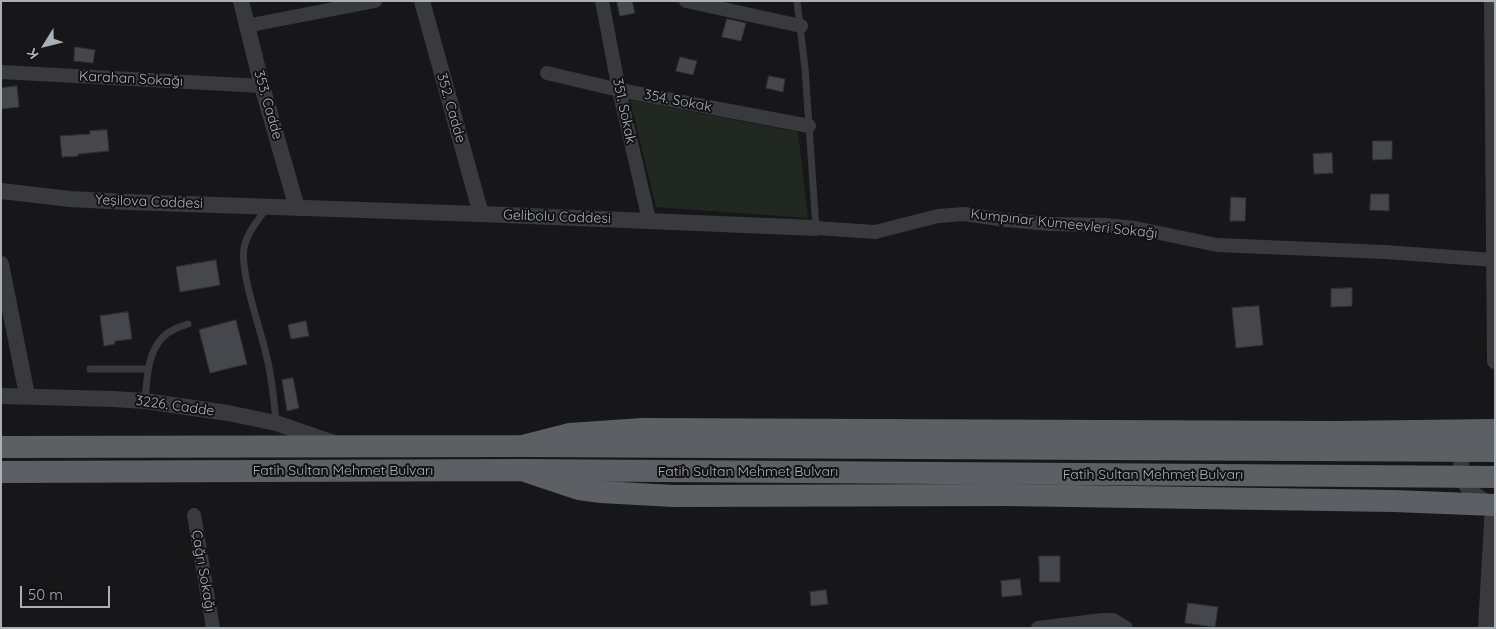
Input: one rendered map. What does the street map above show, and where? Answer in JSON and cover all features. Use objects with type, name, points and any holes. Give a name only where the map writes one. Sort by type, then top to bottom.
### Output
[{"type":"highway","points":[[523,446],[570,434],[642,429],[1336,432],[1495,430]]},
{"type":"highway","name":"Fatih Sultan Mehmet Bulvarı","points":[[1,448],[523,446],[1495,452]]},
{"type":"highway","name":"Fatih Sultan Mehmet Bulvarı","points":[[1,472],[522,470],[1495,477]]},
{"type":"highway","points":[[522,470],[580,489],[673,496],[1045,496],[1494,505]]},
{"type":"street","name":"353. Cadde","points":[[241,1],[262,86],[298,208]]},
{"type":"street","points":[[246,26],[375,1]]},
{"type":"street","name":"352. Cadde","points":[[422,1],[481,214]]},
{"type":"street","name":"351. Sokak","points":[[602,1],[619,90],[649,220]]},
{"type":"street","points":[[686,1],[800,26]]},
{"type":"street","points":[[1492,1],[1495,361]]},
{"type":"street","name":"Karahan Sokağı","points":[[1,72],[262,86]]},
{"type":"street","name":"354. Sokak","points":[[547,74],[619,90],[809,126]]},
{"type":"street","name":"Yeşilova Caddesi","points":[[1,191],[89,200],[298,208]]},
{"type":"street","name":"Gelibolu Caddesi","points":[[298,208],[649,220],[816,228]]},
{"type":"street","name":"Kumpınar Kümeevleri Sokağı","points":[[816,228],[875,232],[938,216],[964,214],[1042,224],[1106,225],[1135,228],[1217,245],[1385,252],[1494,260]]},
{"type":"street","points":[[1,264],[27,395]]},
{"type":"street","name":"3226. Cadde","points":[[1,396],[27,395],[145,401],[228,413],[276,423],[343,446]]},
{"type":"street","points":[[1486,628],[1494,505],[1472,493],[1465,483],[1461,472],[1462,460],[1466,449],[1474,440],[1495,430]]},
{"type":"street","name":"Çağrı Sokağı","points":[[194,515],[213,628]]},
{"type":"street","points":[[1038,628],[1113,620],[1126,628]]},
{"type":"lane","points":[[797,1],[809,126],[816,228]]},
{"type":"lane","points":[[269,207],[253,227],[248,238],[244,248],[244,263],[273,385],[276,423]]},
{"type":"lane","points":[[145,401],[148,370],[152,357],[163,337],[171,331],[188,324]]},
{"type":"lane","points":[[90,369],[148,370]]},
{"type":"shaded area","points":[[630,100],[798,132],[808,218],[656,207]]},
{"type":"building","points":[[617,1],[632,1],[635,13],[620,16]]},
{"type":"building","points":[[727,19],[746,23],[741,41],[722,37]]},
{"type":"building","points":[[75,47],[95,50],[93,63],[74,61]]},
{"type":"building","points":[[680,57],[697,61],[693,75],[676,71]]},
{"type":"building","points":[[769,76],[785,79],[783,92],[766,88]]},
{"type":"building","points":[[17,86],[19,107],[1,109],[1,88]]},
{"type":"building","points":[[107,130],[109,151],[62,157],[60,136],[90,134],[90,131]]},
{"type":"building","points":[[1373,141],[1392,141],[1392,159],[1373,160]]},
{"type":"building","points":[[1332,153],[1333,173],[1314,174],[1313,154]]},
{"type":"building","points":[[1371,194],[1389,194],[1389,211],[1370,210]]},
{"type":"building","points":[[1231,197],[1246,198],[1245,221],[1230,221]]},
{"type":"building","points":[[216,260],[220,285],[180,292],[176,267]]},
{"type":"building","points":[[1352,288],[1352,306],[1331,307],[1331,289]]},
{"type":"building","points":[[1259,306],[1263,345],[1236,348],[1232,308]]},
{"type":"building","points":[[128,312],[132,339],[115,341],[115,344],[104,346],[100,316]]},
{"type":"building","points":[[236,320],[247,364],[210,373],[199,330]]},
{"type":"building","points":[[306,321],[309,336],[291,339],[288,325]]},
{"type":"building","points":[[293,378],[299,408],[287,411],[282,380]]},
{"type":"building","points":[[1039,556],[1060,556],[1060,582],[1040,582]]},
{"type":"building","points":[[1020,579],[1022,595],[1002,597],[1001,581]]},
{"type":"building","points":[[826,590],[828,604],[811,606],[810,592]]},
{"type":"building","points":[[1188,603],[1218,607],[1215,627],[1185,623]]}]
